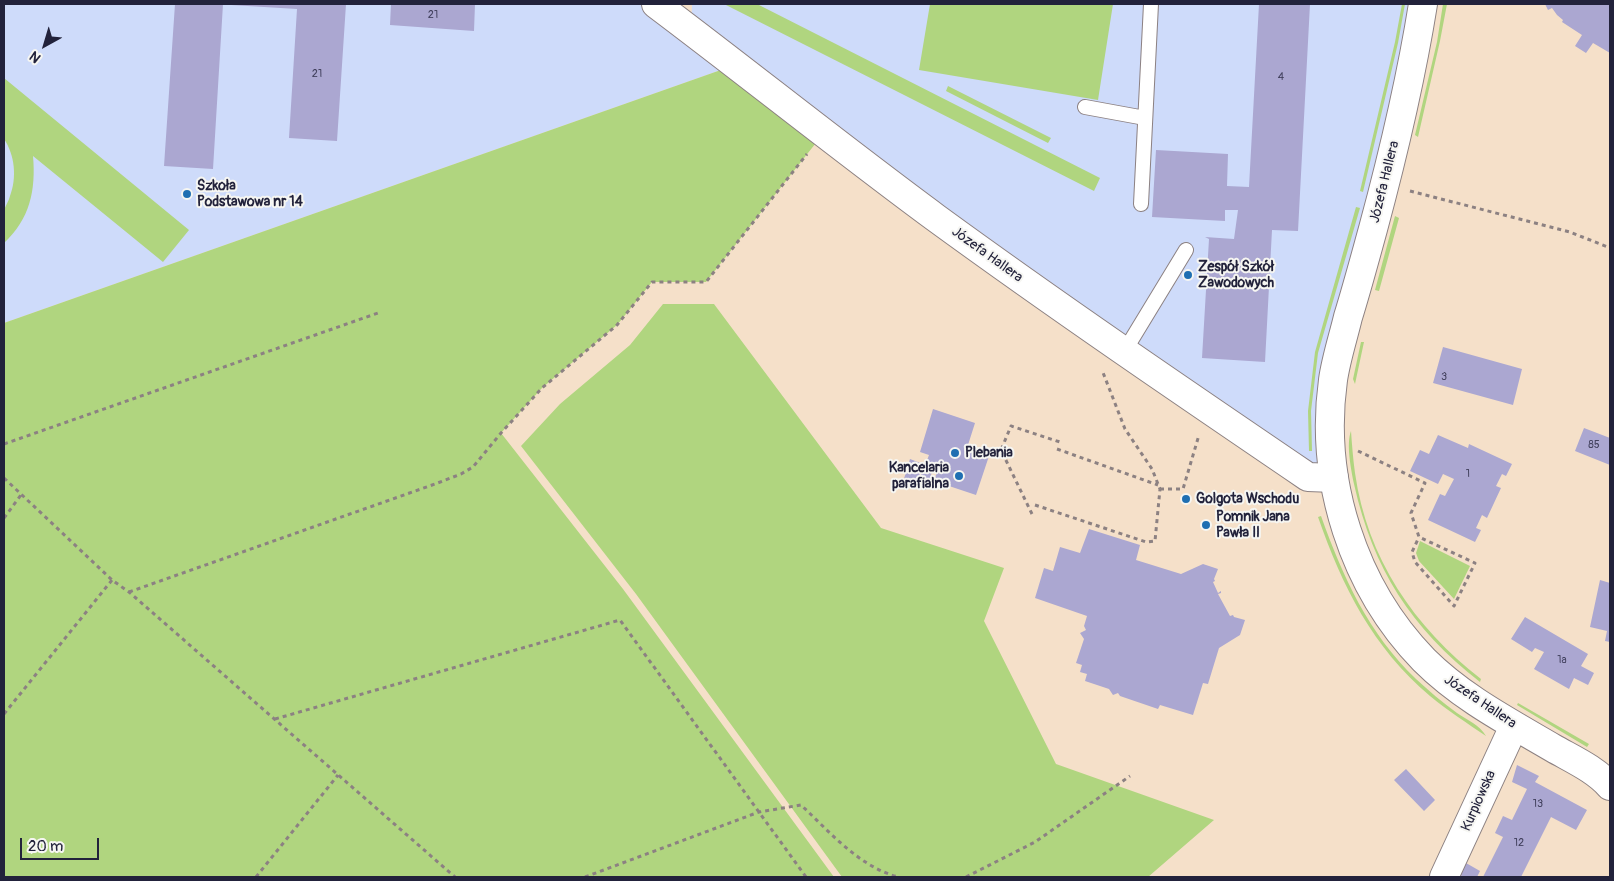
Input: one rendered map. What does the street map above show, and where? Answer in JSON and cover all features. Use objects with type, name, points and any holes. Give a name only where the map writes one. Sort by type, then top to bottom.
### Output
[{"type":"street","name":"Józefa Hallera","points":[[656,4],[823,134],[935,217],[1124,352],[1308,477],[1334,478]]},
{"type":"street","name":"Józefa Hallera","points":[[1423,4],[1393,151],[1333,379],[1330,444],[1334,478],[1341,511],[1352,548],[1377,596],[1402,636],[1446,680],[1469,698],[1586,767],[1605,780],[1610,786]]},
{"type":"street","name":"Kurpiowska","points":[[1449,868],[1514,726]]},
{"type":"lane","points":[[1142,204],[1151,4]]},
{"type":"lane","points":[[1085,107],[1146,118]]},
{"type":"lane","points":[[1124,352],[1186,250]]},
{"type":"path","points":[[129,592],[461,474],[473,466],[542,388],[618,325],[652,282],[706,282],[823,134]]},
{"type":"path","points":[[1409,191],[1570,232],[1610,248]]},
{"type":"path","points":[[4,444],[378,313]]},
{"type":"path","points":[[1035,505],[1146,542],[1156,540],[1159,487],[1152,469],[1125,429],[1101,367]]},
{"type":"path","points":[[1057,449],[1159,487],[1184,489],[1207,408]]},
{"type":"path","points":[[1032,514],[1000,450],[1011,426],[1060,442]]},
{"type":"path","points":[[1355,450],[1425,483],[1411,513],[1419,537],[1412,552],[1416,562],[1454,606],[1474,564],[1419,537]]},
{"type":"path","points":[[4,478],[112,580],[129,592],[455,877]]},
{"type":"path","points":[[4,518],[21,495]]},
{"type":"path","points":[[4,714],[112,580]]},
{"type":"path","points":[[275,720],[620,620],[806,877]]},
{"type":"path","points":[[256,877],[338,775]]},
{"type":"path","points":[[966,877],[1034,842],[1130,776]]},
{"type":"path","points":[[585,877],[759,812],[801,805],[855,856],[886,874],[898,877]]},
{"type":"shaded area","points":[[4,4],[656,4],[691,30],[692,4],[1423,4],[1340,348],[1334,478],[1308,477],[735,65],[4,323]]},
{"type":"green space","points":[[724,4],[757,4],[1100,178],[1094,191]]},
{"type":"green space","points":[[930,4],[1113,4],[1098,100],[919,70]]},
{"type":"green space","points":[[1402,4],[1405,4],[1398,43],[1363,192],[1360,191]]},
{"type":"green space","points":[[1443,4],[1447,4],[1418,137],[1415,135],[1437,42]]},
{"type":"green space","points":[[735,65],[823,134],[706,282],[652,282],[617,325],[542,388],[501,433],[623,589],[834,877],[4,877],[4,323]]},
{"type":"green space","points":[[4,78],[189,230],[163,262],[33,156],[33,181],[29,203],[20,224],[4,243],[3,215],[14,182],[14,167],[11,152],[4,139]]},
{"type":"green space","points":[[948,86],[1051,138],[1048,143],[946,91]]},
{"type":"green space","points":[[1356,207],[1360,208],[1318,353],[1311,411],[1312,451],[1309,451],[1308,411],[1315,352]]},
{"type":"green space","points":[[1395,216],[1399,218],[1379,291],[1375,290]]},
{"type":"green space","points":[[663,304],[714,304],[881,528],[1004,568],[984,621],[1056,764],[1214,820],[1148,877],[842,877],[636,594],[521,446],[560,404],[630,345]]},
{"type":"green space","points":[[1361,342],[1364,342],[1355,384],[1353,379]]},
{"type":"green space","points":[[1351,431],[1355,473],[1361,504],[1370,534],[1382,562],[1397,588],[1415,613],[1457,659],[1481,679],[1480,682],[1434,640],[1415,618],[1398,595],[1384,570],[1362,515],[1354,484],[1349,450]]},
{"type":"green space","points":[[1321,516],[1348,582],[1384,643],[1416,679],[1451,709],[1477,726],[1486,736],[1430,696],[1392,657],[1376,636],[1349,591],[1327,543],[1318,517]]},
{"type":"green space","points":[[1420,541],[1470,566],[1454,599],[1419,561],[1416,553]]},
{"type":"green space","points":[[1518,703],[1589,744],[1587,747],[1517,705]]},
{"type":"building","points":[[175,4],[223,4],[213,169],[164,166]]},
{"type":"building","points":[[231,4],[346,4],[337,141],[289,138],[297,9]]},
{"type":"building","points":[[391,4],[475,4],[474,31],[390,25]]},
{"type":"building","points":[[1259,4],[1310,4],[1298,231],[1272,230],[1265,362],[1202,358],[1209,239],[1205,237],[1234,239],[1238,210],[1225,210],[1225,221],[1152,217],[1156,150],[1228,154],[1227,186],[1249,187]]},
{"type":"building","points":[[1545,4],[1610,4],[1610,53],[1593,43],[1586,53],[1575,46],[1582,35],[1562,22],[1563,20],[1552,8],[1548,10]]},
{"type":"building","points":[[1443,347],[1522,369],[1513,405],[1433,383]]},
{"type":"building","name":"Plebania","points":[[933,409],[975,423],[968,445],[990,453],[976,495],[934,481],[937,472],[924,468],[929,455],[920,452]]},
{"type":"building","points":[[1584,428],[1610,438],[1610,465],[1575,451]]},
{"type":"building","points":[[1438,435],[1468,448],[1469,444],[1512,464],[1506,476],[1502,474],[1496,486],[1501,488],[1487,518],[1482,515],[1476,528],[1481,530],[1475,542],[1428,520],[1440,494],[1445,496],[1454,479],[1443,474],[1438,484],[1410,471],[1420,450],[1429,454]]},
{"type":"building","points":[[910,459],[923,464],[916,486],[903,482]]},
{"type":"building","points":[[923,469],[932,472],[926,490],[917,486]]},
{"type":"building","points":[[1089,529],[1140,545],[1136,560],[1181,574],[1203,564],[1218,569],[1215,581],[1213,582],[1218,593],[1221,591],[1218,594],[1230,616],[1233,615],[1245,620],[1240,635],[1219,648],[1208,684],[1203,683],[1193,715],[1160,705],[1158,709],[1120,696],[1118,693],[1113,695],[1109,689],[1085,681],[1087,674],[1080,672],[1082,665],[1076,663],[1084,639],[1080,633],[1086,630],[1084,626],[1087,616],[1035,598],[1044,568],[1053,571],[1060,547],[1080,553]]},
{"type":"building","points":[[1600,580],[1610,583],[1610,642],[1605,641],[1607,631],[1590,627]]},
{"type":"building","points":[[1525,617],[1588,654],[1581,666],[1594,673],[1588,685],[1574,678],[1569,689],[1534,669],[1544,652],[1535,648],[1532,652],[1511,639]]},
{"type":"building","points":[[1517,765],[1539,776],[1535,782],[1587,810],[1576,830],[1551,817],[1521,877],[1483,877],[1503,837],[1495,833],[1503,816],[1512,820],[1527,789],[1512,782]]},
{"type":"building","points":[[1406,769],[1435,800],[1424,811],[1394,780]]},
{"type":"building","points":[[1466,863],[1480,871],[1477,877],[1464,877],[1460,875]]},
{"type":"place","name":"Szkoła Podstawowa nr 14","points":[[187,194]]},
{"type":"place","name":"Zespół Szkół Zawodowych","points":[[1188,275]]},
{"type":"place","name":"Plebania","points":[[955,453]]},
{"type":"place","name":"Kancelaria parafialna","points":[[959,476]]},
{"type":"place","name":"Golgota Wschodu","points":[[1186,499]]},
{"type":"place","name":"Pomnik Jana Pawła II","points":[[1206,525]]}]
